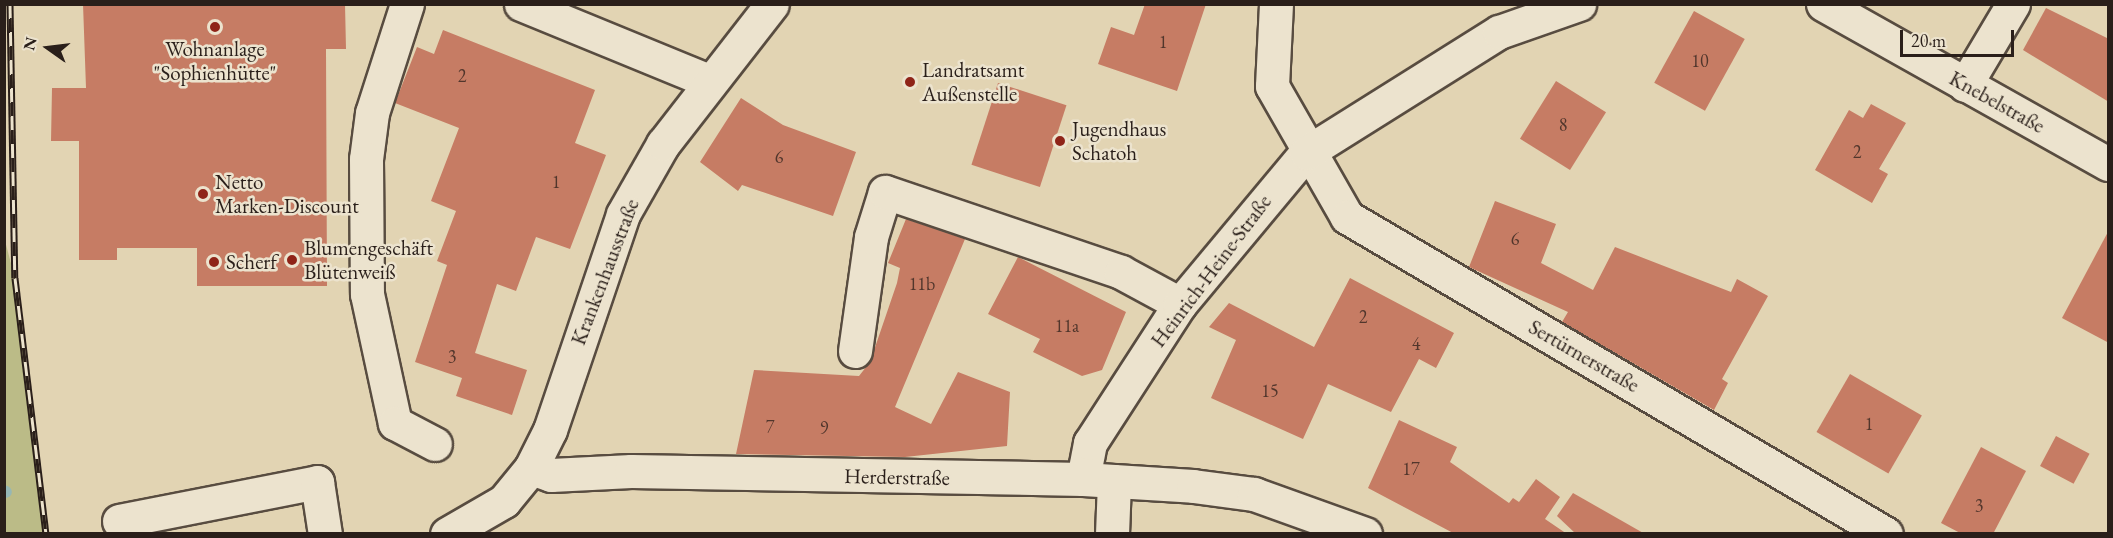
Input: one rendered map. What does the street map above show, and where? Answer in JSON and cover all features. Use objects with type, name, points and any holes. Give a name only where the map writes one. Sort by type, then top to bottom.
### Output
[{"type":"street","points":[[407,4],[372,113],[366,159],[367,294],[394,423],[435,444]]},
{"type":"street","points":[[521,4],[709,81]]},
{"type":"street","name":"Krankenhausstraße","points":[[531,468],[550,430],[623,214],[663,144],[709,81],[772,4]]},
{"type":"street","name":"Sertürnerstraße","points":[[1276,4],[1272,86],[1306,153],[1347,217],[1886,534]]},
{"type":"street","name":"Heinrich-Heine-Straße","points":[[1112,534],[1090,443],[1180,304],[1306,153],[1499,32],[1579,4]]},
{"type":"street","name":"Knebelstraße","points":[[1823,4],[2109,164]]},
{"type":"street","points":[[1965,85],[2013,4]]},
{"type":"street","points":[[855,351],[871,237],[885,192],[1121,272],[1180,304]]},
{"type":"street","points":[[447,534],[504,501],[531,468]]},
{"type":"street","name":"Herderstraße","points":[[531,468],[551,475],[1099,480],[1254,494],[1309,523],[1365,534]]},
{"type":"street","points":[[119,521],[317,482],[325,534]]},
{"type":"green space","points":[[5,241],[15,278],[46,533],[5,533]]},
{"type":"building","name":"Netto Marken-Discount","points":[[83,4],[345,4],[346,49],[326,49],[327,286],[197,286],[197,248],[117,248],[117,260],[79,260],[79,141],[51,141],[52,88],[86,88]]},
{"type":"building","points":[[1145,4],[1206,4],[1177,91],[1098,64],[1111,27],[1134,35]]},
{"type":"building","points":[[2046,8],[2109,39],[2109,102],[2023,50]]},
{"type":"building","points":[[1694,11],[1745,39],[1705,111],[1654,83]]},
{"type":"building","points":[[443,30],[595,90],[575,143],[606,155],[570,249],[536,237],[516,291],[497,284],[475,353],[527,370],[512,415],[456,396],[462,378],[415,362],[447,265],[437,261],[456,211],[431,201],[459,128],[395,103],[417,47],[434,54]]},
{"type":"building","points":[[1556,81],[1606,112],[1570,170],[1520,139]]},
{"type":"building","points":[[998,83],[1066,105],[1040,187],[971,165]]},
{"type":"building","points":[[741,98],[783,125],[856,152],[833,216],[742,185],[738,191],[700,162]]},
{"type":"building","points":[[1871,104],[1906,123],[1879,169],[1888,174],[1872,203],[1815,170],[1849,110],[1863,118]]},
{"type":"building","points":[[1495,201],[1556,224],[1541,263],[1593,290],[1615,247],[1731,292],[1737,279],[1768,296],[1722,379],[1728,383],[1714,410],[1562,322],[1568,312],[1469,267]]},
{"type":"building","points":[[906,219],[965,239],[895,407],[931,424],[958,372],[1010,392],[1007,446],[905,457],[736,454],[754,370],[859,376],[870,362],[897,283],[900,268],[888,263]]},
{"type":"building","points":[[2109,230],[2109,343],[2062,318]]},
{"type":"building","points":[[1018,257],[1126,312],[1102,370],[1082,376],[1033,352],[1040,339],[988,314]]},
{"type":"building","points":[[1350,278],[1454,333],[1436,368],[1419,359],[1391,412],[1328,384],[1303,439],[1211,398],[1236,340],[1209,327],[1229,303],[1314,347]]},
{"type":"building","points":[[1850,374],[1922,416],[1888,474],[1816,432]]},
{"type":"building","points":[[1399,420],[1457,447],[1450,462],[1509,503],[1513,498],[1519,502],[1536,479],[1560,497],[1545,519],[1567,534],[1455,534],[1368,488]]},
{"type":"building","points":[[2056,436],[2090,454],[2074,484],[2040,466]]},
{"type":"building","points":[[1981,447],[2026,471],[1993,534],[1962,534],[1941,523]]},
{"type":"building","points":[[1573,493],[1645,534],[1576,534],[1557,516]]},
{"type":"railway","points":[[10,4],[15,278],[46,534]]},
{"type":"place","name":"Wohnanlage \"Sophienhütte\"","points":[[215,27]]},
{"type":"place","name":"Landratsamt Außenstelle","points":[[910,82]]},
{"type":"place","name":"Jugendhaus Schatoh","points":[[1060,141]]},
{"type":"place","name":"Netto Marken-Discount","points":[[203,194]]},
{"type":"place","name":"Blumengeschäft Blütenweiß","points":[[292,260]]},
{"type":"place","name":"Scherf","points":[[214,262]]}]
